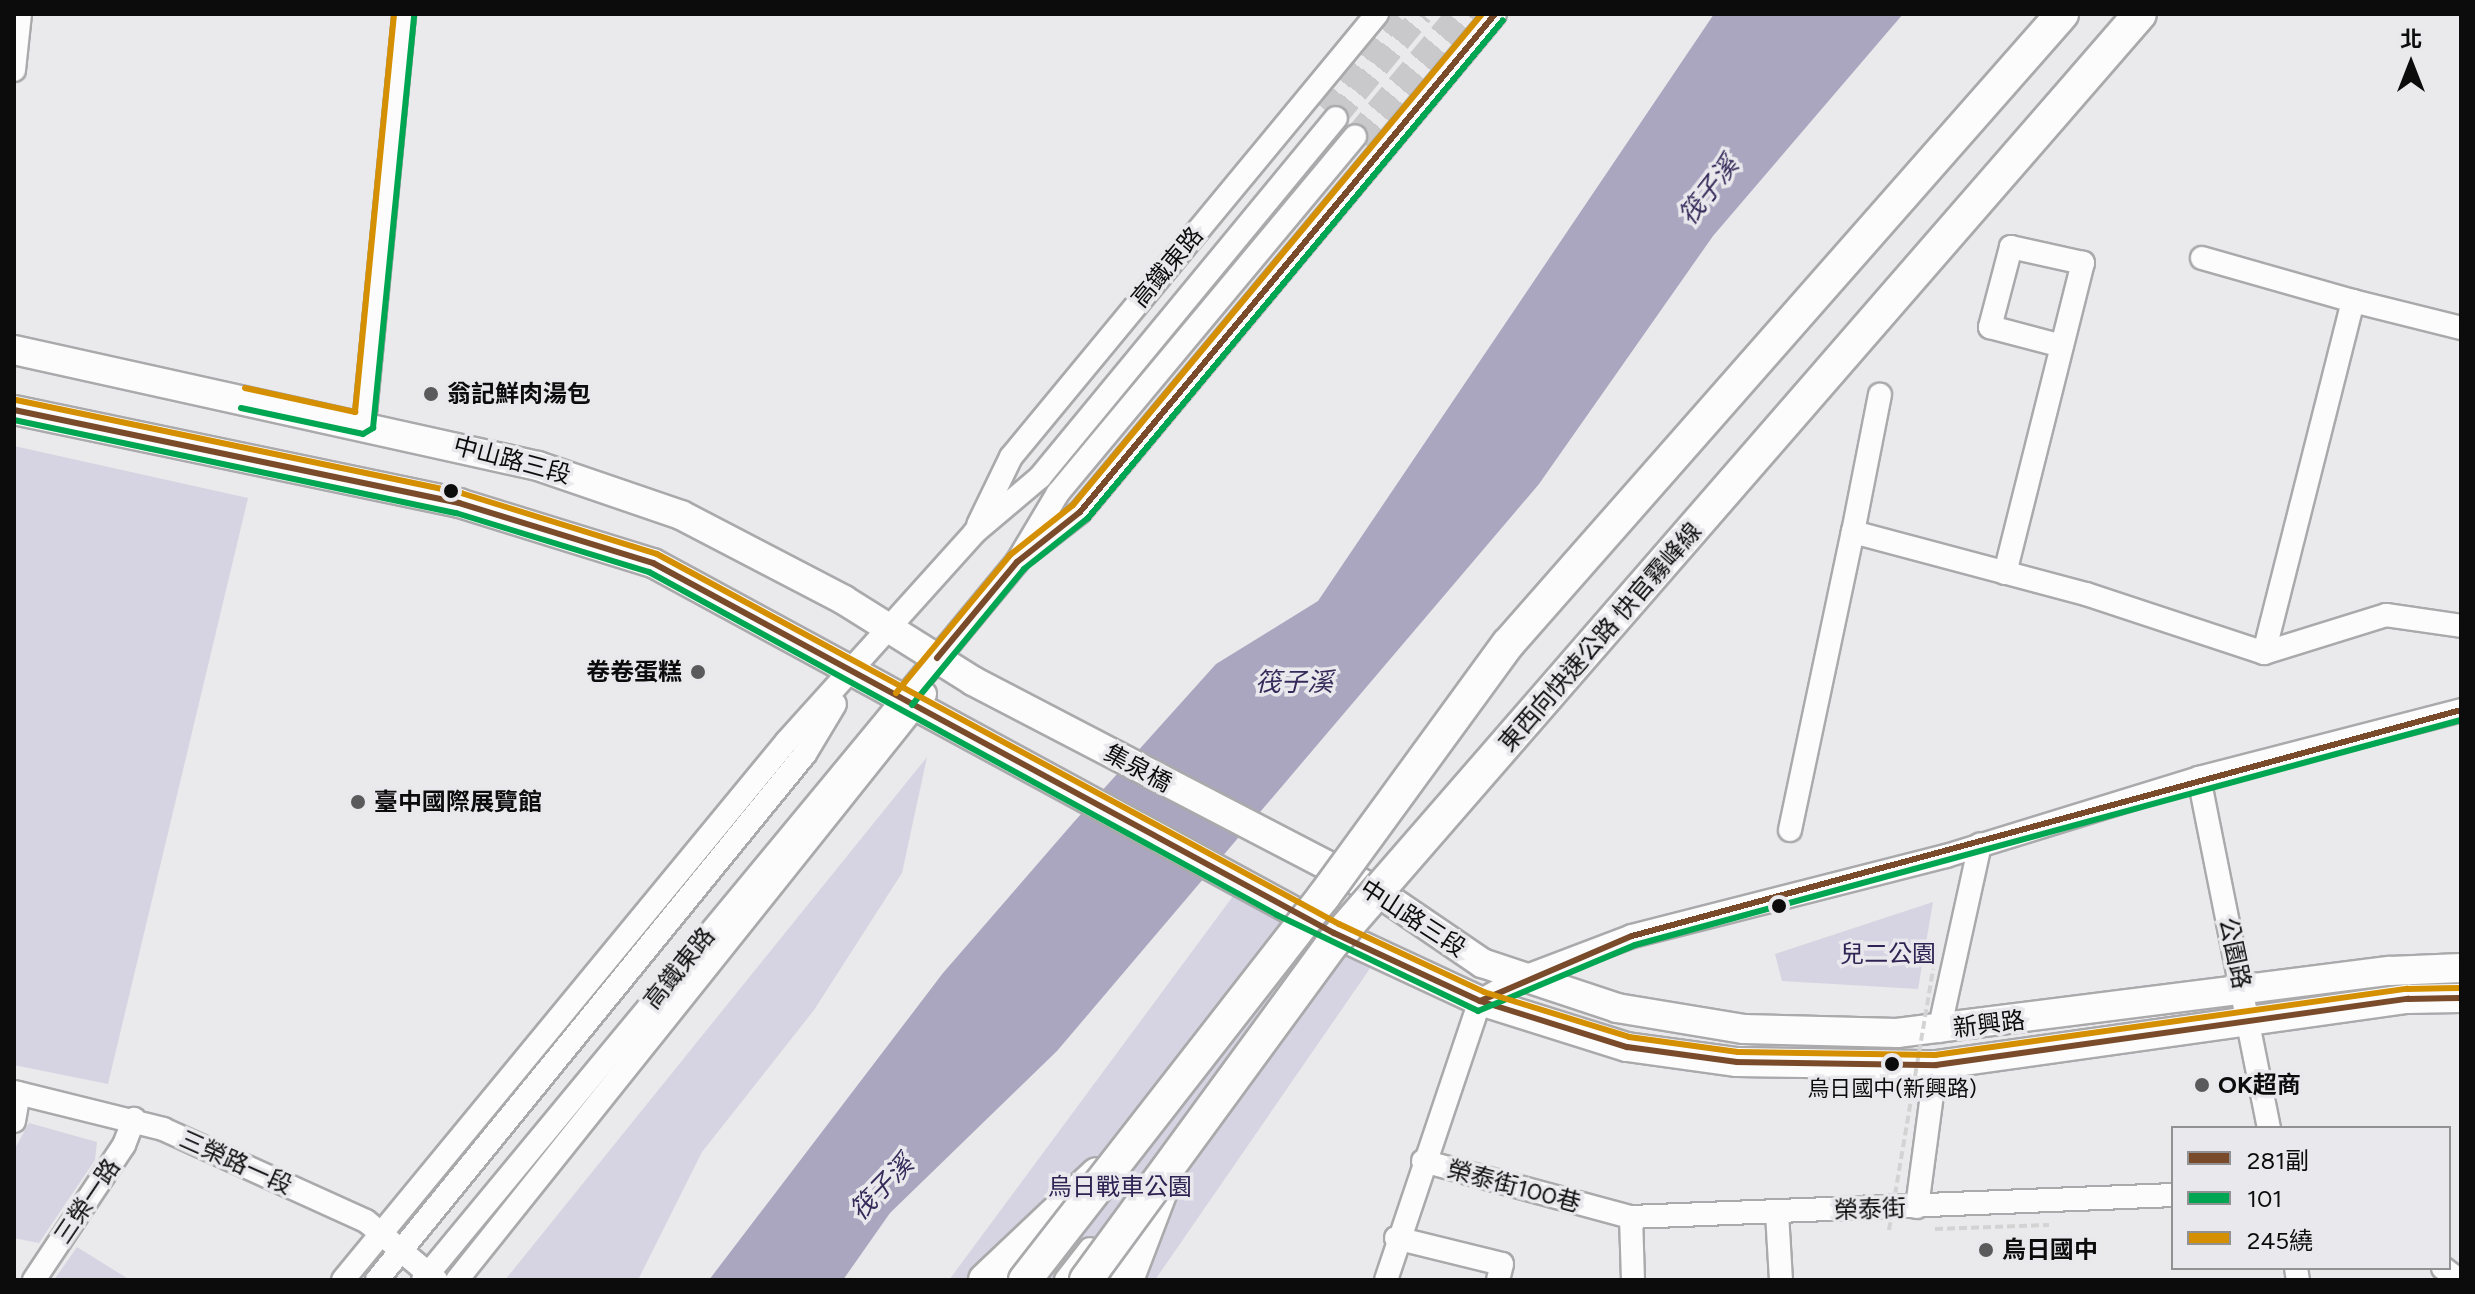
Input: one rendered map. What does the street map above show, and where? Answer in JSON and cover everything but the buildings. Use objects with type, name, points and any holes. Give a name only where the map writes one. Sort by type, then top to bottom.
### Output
[{"type":"highway","points":[[1025,1280],[1111,1161],[1324,896],[1508,644],[2062,14]]},
{"type":"highway","name":"東西向快速公路 快官霧峰線","points":[[1086,1280],[1331,945],[2140,14]]},
{"type":"highway","points":[[985,1280],[1111,1161]]},
{"type":"highway","points":[[1127,1280],[1170,1168]]},
{"type":"main road","name":"中山路三段","points":[[14,350],[364,424],[615,489],[751,548],[892,629],[969,679]]},
{"type":"main road","points":[[14,410],[583,536],[719,596],[920,708]]},
{"type":"main road","name":"集泉橋","points":[[969,679],[1307,856]]},
{"type":"main road","name":"中山路三段","points":[[920,708],[1322,927],[1480,1001]]},
{"type":"main road","name":"中山路三段","points":[[1307,856],[1519,979]]},
{"type":"main road","name":"新興路","points":[[1519,979],[1617,1008],[1744,1029],[1939,1031],[2243,991],[2461,968]]},
{"type":"main road","name":"新興路","points":[[1480,1001],[1627,1047],[1737,1062],[1936,1065],[2251,1020],[2461,998]]},
{"type":"street","points":[[14,70],[20,14]]},
{"type":"street","points":[[364,424],[404,14]]},
{"type":"street","name":"高鐵東路","points":[[975,532],[1011,457],[1377,14]]},
{"type":"street","name":"高鐵東路","points":[[1017,562],[1080,512],[1495,14]]},
{"type":"street","name":"高鐵東路","points":[[343,1280],[787,741],[854,672],[975,532],[1040,477],[1328,112]]},
{"type":"street","name":"高鐵東路","points":[[457,1280],[920,708],[937,658],[1017,562],[1058,493],[1362,141]]},
{"type":"street","points":[[2005,573],[2083,263],[2011,247],[1990,327],[2062,346]]},
{"type":"street","points":[[2202,258],[2461,328]]},
{"type":"street","points":[[2264,653],[2353,301]]},
{"type":"street","points":[[1790,830],[1880,395]]},
{"type":"street","points":[[1853,532],[2005,573],[2264,653],[2386,615],[2461,626]]},
{"type":"street","name":"高鐵東路","points":[[377,1280],[805,754],[854,672]]},
{"type":"street","name":"高鐵東路","points":[[429,1278],[920,708]]},
{"type":"street","points":[[1480,1001],[1519,979],[1632,936],[1980,844],[2199,778],[2461,710]]},
{"type":"street","name":"公園路","points":[[2199,778],[2251,1020],[2269,1126]]},
{"type":"street","points":[[1939,1031],[1980,844]]},
{"type":"street","points":[[1041,1280],[1322,927]]},
{"type":"street","points":[[1066,1280],[1322,927]]},
{"type":"street","name":"榮泰街100巷","points":[[1480,1001],[1423,1161],[1631,1217]]},
{"type":"street","points":[[1918,1218],[1936,1065]]},
{"type":"street","points":[[14,1121],[17,1093]]},
{"type":"street","name":"三榮路一段","points":[[17,1093],[134,1119],[382,1235],[429,1278]]},
{"type":"street","name":"三榮一路","points":[[34,1280],[124,1145],[134,1119]]},
{"type":"street","points":[[1386,1280],[1396,1238],[1423,1161]]},
{"type":"street","name":"榮泰街","points":[[1631,1217],[1777,1213],[1918,1218],[2171,1195]]},
{"type":"street","points":[[1777,1213],[1781,1280]]},
{"type":"street","points":[[1631,1217],[1633,1280]]},
{"type":"street","points":[[1396,1238],[1502,1264],[1498,1280]]},
{"type":"path","points":[[1904,1230],[1889,1230],[1933,969]]},
{"type":"path","points":[[1918,1218],[2049,1225]]},
{"type":"green space","points":[[14,446],[248,498],[108,1084],[14,1065]]},
{"type":"green space","points":[[927,757],[902,873],[814,1010],[702,1152],[638,1280],[505,1280]]},
{"type":"green space","name":"烏日戰車公園","points":[[1239,888],[1382,951],[1155,1280],[949,1280]]},
{"type":"green space","name":"兒二公園","points":[[1933,902],[1918,989],[1782,981],[1775,954]]},
{"type":"green space","points":[[29,1123],[97,1142],[95,1160],[39,1243],[14,1238],[14,1150]]},
{"type":"green space","points":[[77,1247],[130,1280],[54,1280]]},
{"type":"water","name":"筏子溪","points":[[1714,14],[1903,14],[1713,236],[1539,484],[1057,1051],[890,1213],[843,1280],[709,1280],[943,973],[1073,823],[1216,664],[1318,601]]},
{"type":"tunnel","points":[[1320,106],[1396,14]]},
{"type":"tunnel","points":[[1336,118],[1422,14]]},
{"type":"tunnel","points":[[1355,136],[1457,14]]},
{"type":"tunnel","points":[[1368,147],[1479,14]]},
{"type":"transit line","name":"245繞","points":[[245,388],[355,412],[394,14]]},
{"type":"transit line","name":"245繞","points":[[896,693],[1010,555],[1073,505],[1482,14]]},
{"type":"transit line","name":"281副","points":[[937,658],[1017,562],[1080,512],[1495,14]]},
{"type":"transit line","name":"101","points":[[241,408],[363,434],[373,428],[414,15]]},
{"type":"transit line","name":"101","points":[[912,705],[1024,569],[1088,518],[1503,20]]},
{"type":"transit line","name":"245繞","points":[[16,400],[461,493],[657,554],[1339,924],[1484,992],[1629,1037],[1738,1052],[1935,1055],[2407,989],[2461,988]]},
{"type":"transit line","name":"281副","points":[[14,410],[459,503],[653,563],[1334,933],[1480,1001],[1627,1047],[1737,1062],[1936,1065],[2408,999],[2461,998]]},
{"type":"transit line","name":"101","points":[[14,420],[456,513],[649,572],[1277,915],[1478,1011],[1635,945],[2461,720]]},
{"type":"transit line","name":"281副","points":[[1480,1001],[1632,936],[2461,710]]},
{"type":"place","name":"翁記鮮肉湯包","points":[[431,394]]},
{"type":"place","name":"卷卷蛋糕","points":[[698,672]]},
{"type":"place","name":"臺中國際展覽館","points":[[358,802]]},
{"type":"place","name":"烏日國中(新興路)","points":[[1892,1064]]},
{"type":"place","name":"OK超商","points":[[2202,1085]]},
{"type":"place","name":"烏日國中","points":[[1986,1250]]}]
